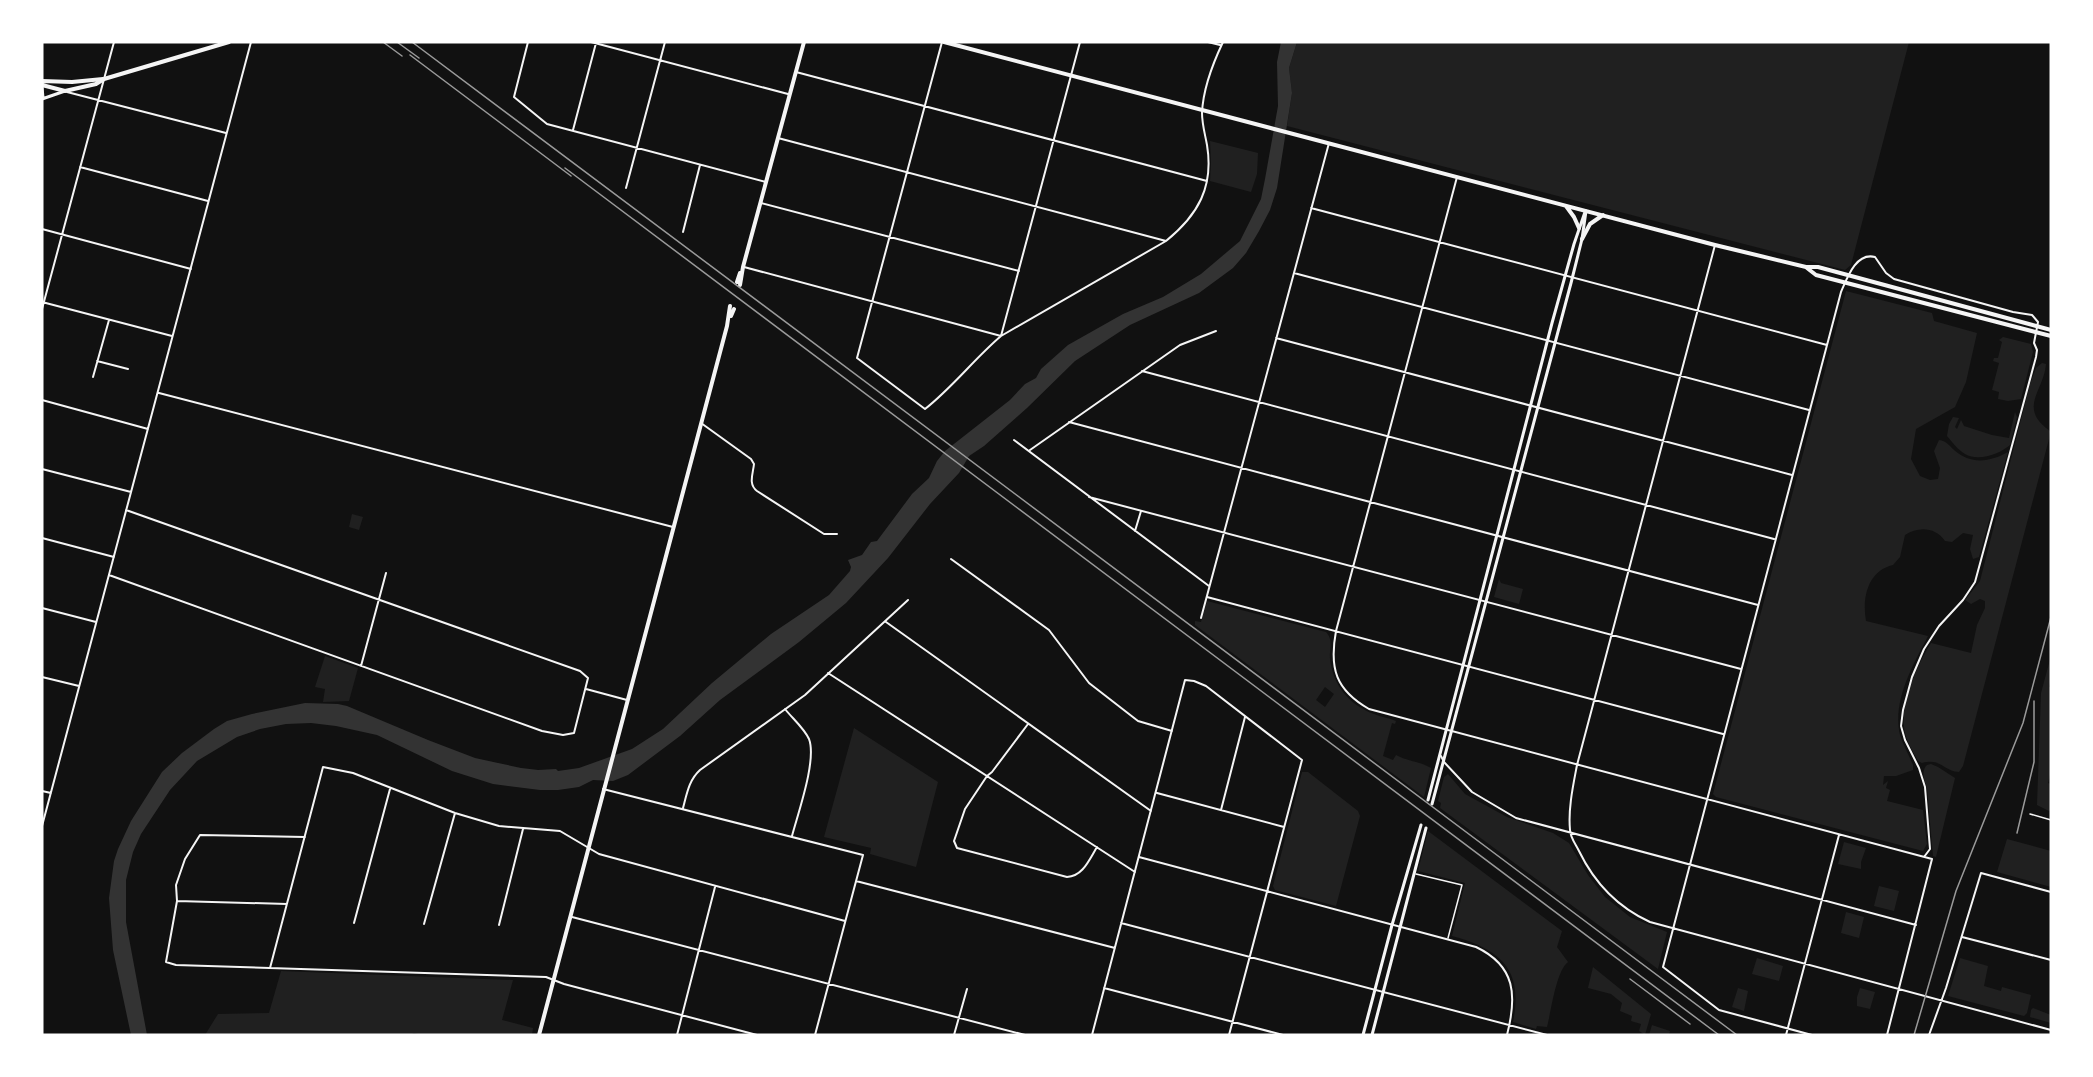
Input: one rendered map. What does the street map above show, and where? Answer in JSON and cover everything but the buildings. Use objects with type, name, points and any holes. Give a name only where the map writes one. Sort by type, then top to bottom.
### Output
[{"type":"main road","points":[[42,84],[104,79],[229,42]]},
{"type":"main road","points":[[739,283],[804,42]]},
{"type":"main road","points":[[944,42],[1715,245],[1849,275],[2051,330]]},
{"type":"main road","points":[[42,84],[65,91],[96,84],[104,79]]},
{"type":"main road","points":[[1565,205],[1579,228]]},
{"type":"main road","points":[[1582,239],[1590,224],[1603,215]]},
{"type":"main road","points":[[1806,267],[1816,274],[2051,336]]},
{"type":"main road","points":[[539,1035],[732,307]]},
{"type":"street","points":[[42,309],[114,42]]},
{"type":"street","points":[[42,826],[251,42]]},
{"type":"street","points":[[528,42],[514,97],[547,124],[766,182]]},
{"type":"street","points":[[591,42],[790,94]]},
{"type":"street","points":[[626,188],[665,42]]},
{"type":"street","points":[[944,42],[857,358],[925,409],[947,392],[981,353],[1001,336],[1166,241],[1192,216],[1203,198],[1207,181],[1209,165],[1202,110],[1209,77],[1222,44],[1208,42]]},
{"type":"street","points":[[1001,336],[1080,42]]},
{"type":"street","points":[[573,131],[596,43]]},
{"type":"street","points":[[796,72],[1207,181]]},
{"type":"street","points":[[42,84],[42,98],[65,91],[226,133]]},
{"type":"street","points":[[778,138],[1166,241]]},
{"type":"street","points":[[1202,618],[1329,143]]},
{"type":"street","points":[[683,232],[700,165]]},
{"type":"street","points":[[80,167],[209,201]]},
{"type":"street","points":[[1457,177],[1335,632],[1332,648],[1333,665],[1343,690],[1369,710],[1932,860],[1887,1035]]},
{"type":"street","points":[[761,203],[1019,271]]},
{"type":"street","points":[[1311,208],[1827,345]]},
{"type":"street","points":[[1428,800],[1547,340],[1586,211]]},
{"type":"street","points":[[1432,804],[1573,277],[1586,211]]},
{"type":"street","points":[[42,230],[191,268]]},
{"type":"street","points":[[1715,245],[1577,765],[1571,802],[1570,833],[1592,874],[1613,899],[1639,917],[1673,929],[2051,1030]]},
{"type":"street","points":[[1812,1035],[1719,1010],[1663,967],[1840,292],[1857,261],[1863,257],[1875,257],[1886,273],[1894,279],[2013,312],[2032,315],[2038,322],[2034,343],[2037,350],[2036,357],[1976,582],[1939,626],[1924,650],[1912,676],[1903,710],[1901,726],[1905,740],[1919,768],[1925,787],[1930,849],[1924,857]]},
{"type":"street","points":[[743,267],[1001,336]]},
{"type":"street","points":[[1294,273],[1809,410]]},
{"type":"street","points":[[43,303],[172,336]]},
{"type":"street","points":[[93,377],[108,320]]},
{"type":"street","points":[[1029,451],[1180,345],[1216,331]]},
{"type":"street","points":[[1276,338],[1792,475]]},
{"type":"street","points":[[97,361],[128,369]]},
{"type":"street","points":[[1142,371],[1775,540]]},
{"type":"street","points":[[157,393],[673,527]]},
{"type":"street","points":[[42,400],[148,429]]},
{"type":"street","points":[[1069,422],[1758,605]]},
{"type":"street","points":[[701,423],[752,459],[754,464],[752,487],[824,534],[837,534]]},
{"type":"street","points":[[1014,440],[1210,586]]},
{"type":"street","points":[[42,469],[131,492]]},
{"type":"street","points":[[1089,497],[1741,669]]},
{"type":"street","points":[[109,575],[542,731],[562,735],[574,733],[588,678],[580,671],[126,510]]},
{"type":"street","points":[[1135,531],[1141,511]]},
{"type":"street","points":[[42,538],[114,557]]},
{"type":"street","points":[[951,559],[1049,630],[1089,683],[1138,721],[1172,731]]},
{"type":"street","points":[[361,666],[386,573]]},
{"type":"street","points":[[1207,597],[1724,735]]},
{"type":"street","points":[[683,808],[689,785],[700,770],[805,695],[908,600]]},
{"type":"street","points":[[42,608],[96,622]]},
{"type":"street","points":[[886,622],[1151,811]]},
{"type":"street","points":[[828,673],[1135,872]]},
{"type":"street","points":[[42,676],[79,686]]},
{"type":"street","points":[[1092,1035],[1185,680],[1206,686],[1302,760],[1229,1035]]},
{"type":"street","points":[[586,689],[627,700]]},
{"type":"street","points":[[785,709],[808,738],[812,753],[792,836]]},
{"type":"street","points":[[1221,810],[1245,716]]},
{"type":"street","points":[[1029,723],[987,776],[965,809],[954,841],[957,848],[1066,877],[1081,873],[1097,847]]},
{"type":"street","points":[[1439,753],[1444,762],[1472,792],[1505,812],[1527,821],[1916,925]]},
{"type":"street","points":[[270,968],[323,767],[353,773],[455,813],[499,826],[560,831],[599,854],[845,921]]},
{"type":"street","points":[[604,788],[862,855],[815,1035]]},
{"type":"street","points":[[354,923],[390,789]]},
{"type":"street","points":[[42,791],[51,793]]},
{"type":"street","points":[[1155,792],[1284,827]]},
{"type":"street","points":[[424,924],[455,813]]},
{"type":"street","points":[[1363,1035],[1421,825]]},
{"type":"street","points":[[499,925],[523,828]]},
{"type":"street","points":[[1372,1035],[1426,828]]},
{"type":"street","points":[[305,837],[200,835],[185,859],[176,885],[177,901],[166,962],[176,965],[546,977],[757,1035]]},
{"type":"street","points":[[1786,1035],[1839,835]]},
{"type":"street","points":[[1138,857],[1476,947],[1488,953],[1502,965],[1507,973],[1513,993],[1513,1008],[1507,1035]]},
{"type":"street","points":[[1409,871],[1414,873]]},
{"type":"street","points":[[1929,1035],[1981,873],[2051,892]]},
{"type":"street","points":[[856,881],[1115,948]]},
{"type":"street","points":[[677,1035],[715,887]]},
{"type":"street","points":[[177,901],[287,904]]},
{"type":"street","points":[[570,917],[1025,1035]]},
{"type":"street","points":[[1121,922],[1547,1035]]},
{"type":"street","points":[[1962,937],[2051,960]]},
{"type":"street","points":[[1104,988],[1283,1035]]},
{"type":"street","points":[[954,1035],[966,989]]},
{"type":"lane","points":[[2030,814],[2051,820]]},
{"type":"lane","points":[[1414,873],[1462,885],[1448,939]]},
{"type":"shaded area","points":[[1281,42],[1297,42],[1289,68],[1292,93],[1277,188],[1270,210],[1259,231],[1246,253],[1233,268],[1199,293],[1130,325],[1075,361],[1027,408],[984,446],[969,456],[959,473],[930,504],[888,558],[846,603],[799,642],[720,700],[680,736],[628,775],[613,781],[593,780],[579,787],[558,790],[493,784],[452,771],[377,735],[311,723],[286,724],[260,729],[237,737],[197,761],[170,790],[141,834],[133,852],[126,880],[126,922],[147,1035],[131,1035],[113,950],[109,898],[114,861],[131,821],[162,772],[182,753],[227,721],[305,703],[347,706],[475,758],[538,770],[556,769],[558,771],[579,768],[632,749],[663,729],[712,683],[771,634],[829,595],[850,571],[848,560],[862,555],[871,542],[877,541],[912,494],[929,478],[945,451],[1010,400],[1025,384],[1036,378],[1041,369],[1068,345],[1123,314],[1163,297],[1201,274],[1240,241],[1261,199],[1278,106],[1277,62]]},
{"type":"shaded area","points":[[1297,42],[1909,42],[1851,265],[1845,270],[1287,126],[1292,93],[1289,68]]},
{"type":"shaded area","points":[[1210,141],[1258,153],[1257,174],[1251,192],[1210,181]]},
{"type":"shaded area","points":[[1846,291],[1932,313],[1934,321],[1977,333],[1966,382],[1955,407],[1916,429],[1911,459],[1920,476],[1930,480],[1938,479],[1940,468],[1934,451],[1939,440],[1946,442],[1960,455],[1974,460],[1987,460],[2008,452],[1979,557],[1973,559],[1970,549],[1973,535],[1963,533],[1952,542],[1945,541],[1937,533],[1927,529],[1915,530],[1905,535],[1900,557],[1893,565],[1877,573],[1866,595],[1866,621],[1928,636],[1905,684],[1899,709],[1900,735],[1913,770],[1896,776],[1884,776],[1883,785],[1888,781],[1886,788],[1890,790],[1887,801],[1923,810],[1927,844],[1923,851],[1716,797],[1713,794]]},
{"type":"shaded area","points":[[2003,337],[2031,344],[2033,352],[2021,399],[2008,401],[1998,399],[1999,392],[1992,390],[1999,363],[1993,361],[1994,358],[1998,358],[2002,342],[1999,340]]},
{"type":"shaded area","points":[[2042,363],[2046,364],[2034,407],[2035,415],[2040,423],[2050,431],[2049,439],[1963,766],[1959,772],[1934,762],[1922,763],[1913,753],[1905,731],[1904,716],[1908,694],[1920,662],[1931,643],[1971,653],[1977,625],[1985,608],[1985,601],[1980,599],[1971,604],[1965,600],[1980,581],[2030,384],[2036,368]]},
{"type":"shaded area","points":[[2015,412],[2017,417],[2010,445],[1995,454],[1982,457],[1970,456],[1960,450],[1947,436],[1953,417],[1959,418],[1955,427],[1957,429],[1961,420],[1964,426],[2009,438]]},
{"type":"shaded area","points":[[352,514],[363,517],[359,530],[349,527]]},
{"type":"shaded area","points":[[1499,579],[1501,583],[1523,589],[1519,604],[1494,597]]},
{"type":"shaded area","points":[[1207,601],[1326,632],[1331,642],[1332,668],[1344,693],[1365,710],[1396,721],[1395,724],[1392,723],[1383,756],[1393,760],[1396,755],[1431,768],[1424,797],[1195,625],[1195,621],[1201,622]],"holes":[[[1325,687],[1334,694],[1325,707],[1316,700]]]},
{"type":"shaded area","points":[[325,656],[358,668],[349,701],[323,702],[325,689],[315,687]]},
{"type":"shaded area","points":[[2051,656],[2049,687],[2051,687],[2051,772],[2048,783],[2051,784],[2051,809],[2049,811],[2037,805],[2041,693]]},
{"type":"shaded area","points":[[854,728],[938,782],[916,867],[870,854],[871,848],[824,837]]},
{"type":"shaded area","points":[[1931,764],[1955,778],[1936,857],[1933,856],[1924,776],[1925,767]]},
{"type":"shaded area","points":[[1302,772],[1308,772],[1358,811],[1360,816],[1336,906],[1275,890],[1273,886]]},
{"type":"shaded area","points":[[1448,774],[1465,794],[1507,817],[1553,833],[1569,843],[1588,875],[1605,897],[1630,917],[1667,932],[1658,969],[1440,808],[1441,803],[1438,801],[1444,777]]},
{"type":"shaded area","points":[[1428,831],[1562,931],[1557,947],[1568,962],[1557,983],[1547,1027],[1537,1026],[1536,1029],[1513,1022],[1516,1004],[1515,988],[1505,964],[1483,947],[1452,936],[1465,883],[1418,871]]},
{"type":"shaded area","points":[[2007,839],[2051,851],[2051,887],[1997,872]]},
{"type":"shaded area","points":[[1844,842],[1866,848],[1861,869],[1838,864]]},
{"type":"shaded area","points":[[1879,886],[1899,891],[1894,911],[1874,906]]},
{"type":"shaded area","points":[[1846,912],[1864,917],[1859,938],[1841,933]]},
{"type":"shaded area","points":[[1757,958],[1783,966],[1779,981],[1752,974]]},
{"type":"shaded area","points":[[1960,958],[1988,966],[1984,986],[2001,991],[2002,987],[2031,995],[2027,1013],[2024,1016],[1948,996]]},
{"type":"shaded area","points":[[1593,967],[1651,1014],[1645,1035],[1639,1031],[1641,1024],[1631,1021],[1632,1016],[1620,1011],[1622,1003],[1611,994],[1588,988]]},
{"type":"shaded area","points":[[281,971],[513,980],[502,1020],[533,1028],[532,1035],[421,1035],[414,1033],[410,1035],[205,1035],[218,1014],[269,1013]]},
{"type":"shaded area","points":[[1738,988],[1748,991],[1744,1011],[1732,1007]]},
{"type":"shaded area","points":[[1860,988],[1875,992],[1870,1009],[1857,1006]]},
{"type":"shaded area","points":[[2033,1008],[2051,1015],[2051,1023],[2030,1017]]},
{"type":"shaded area","points":[[1652,1025],[1670,1031],[1669,1035],[1649,1035]]},
{"type":"railway","points":[[383,42],[402,56]]},
{"type":"railway","points":[[397,42],[419,58]]},
{"type":"railway","points":[[412,42],[1737,1035]]},
{"type":"railway","points":[[410,55],[571,176]]},
{"type":"railway","points":[[565,168],[1719,1035]]},
{"type":"railway","points":[[1914,1035],[1956,891],[2023,723],[2051,617]]},
{"type":"railway","points":[[2017,833],[2034,762],[2034,701]]},
{"type":"railway","points":[[1630,979],[1690,1024]]}]
